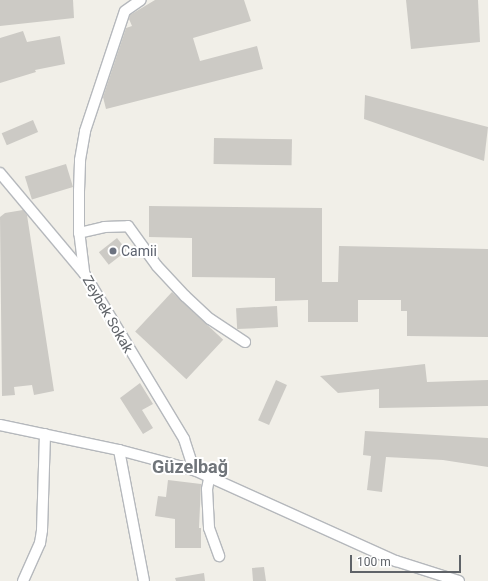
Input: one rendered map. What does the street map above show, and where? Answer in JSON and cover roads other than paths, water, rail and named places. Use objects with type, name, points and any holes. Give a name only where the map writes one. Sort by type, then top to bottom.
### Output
[{"type":"street","points":[[84,273],[79,233],[80,160],[85,130],[125,11],[125,0]]},
{"type":"street","points":[[125,11],[141,0]]},
{"type":"street","name":"Zeybek Sokak","points":[[0,173],[84,273],[184,440],[194,470]]},
{"type":"street","points":[[79,233],[104,227],[128,226],[157,266],[186,296],[210,319],[245,342]]},
{"type":"street","points":[[0,425],[119,450],[194,470],[209,479],[396,561],[459,581]]},
{"type":"street","points":[[23,581],[40,543],[42,530],[45,434]]},
{"type":"street","points":[[119,450],[144,581]]},
{"type":"street","points":[[209,479],[207,489],[209,528],[218,556]]},
{"type":"place","name":"Camii","points":[[113,251]]},
{"type":"district","name":"Güzelbağ","points":[[190,467]]}]
